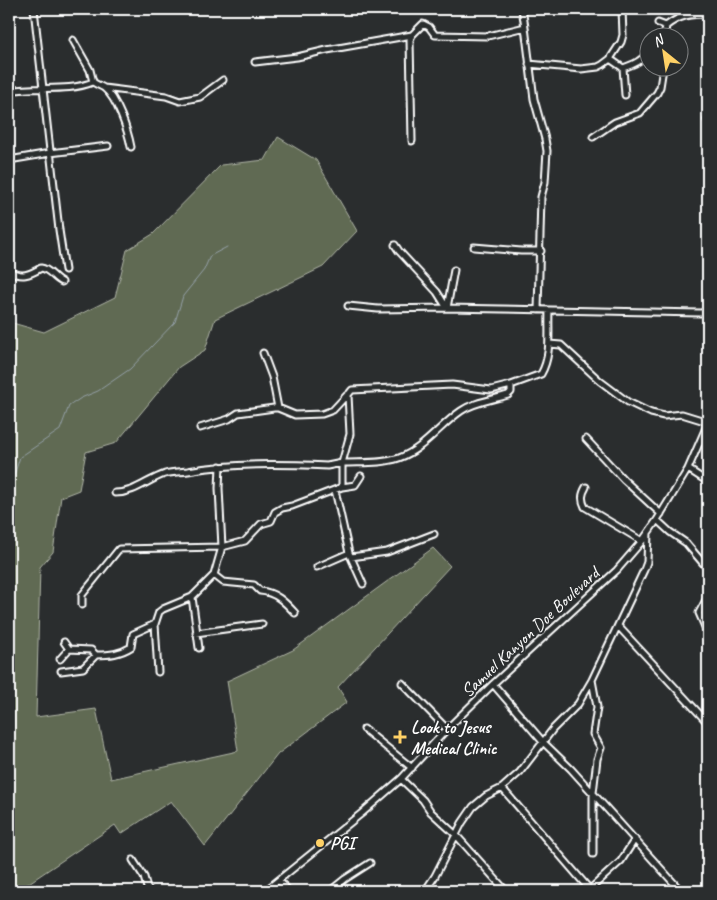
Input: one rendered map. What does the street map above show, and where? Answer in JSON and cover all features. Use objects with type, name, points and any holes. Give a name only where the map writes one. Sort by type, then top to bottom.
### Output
[{"type":"street","points":[[34,9],[65,270]]},
{"type":"street","points":[[522,9],[534,99],[547,151],[546,177],[542,197],[538,310]]},
{"type":"street","points":[[529,64],[581,68],[598,67],[610,59],[621,42],[623,35],[622,9]]},
{"type":"street","points":[[658,23],[666,26],[676,18],[708,14]]},
{"type":"street","points":[[412,141],[410,40],[412,34],[423,24],[429,27],[435,35],[488,36],[525,27]]},
{"type":"street","points":[[255,62],[297,57],[412,34]]},
{"type":"street","points":[[73,40],[90,70],[93,82]]},
{"type":"street","points":[[610,59],[623,68]]},
{"type":"street","points":[[623,68],[640,62]]},
{"type":"street","points":[[623,68],[625,95]]},
{"type":"street","points":[[592,137],[615,122],[640,113],[657,93],[661,78]]},
{"type":"street","points":[[9,91],[42,87],[77,87],[93,82],[104,88],[166,96],[180,101],[200,97],[223,80]]},
{"type":"street","points":[[104,88],[114,102],[127,127],[131,147]]},
{"type":"street","points":[[9,160],[108,146]]},
{"type":"street","points":[[395,245],[437,292],[447,308]]},
{"type":"street","points":[[474,248],[521,252],[541,251]]},
{"type":"street","points":[[9,271],[23,276],[29,275],[41,268],[46,269],[62,282]]},
{"type":"street","points":[[447,308],[454,270]]},
{"type":"street","points":[[348,306],[378,309],[447,308],[708,312]]},
{"type":"street","points":[[200,428],[229,419],[238,413],[278,408],[295,415],[322,414],[333,410],[350,391],[358,389],[452,385],[491,390],[511,385],[541,374],[549,344],[549,311]]},
{"type":"street","points":[[549,344],[561,345],[600,381],[628,402],[652,413],[664,416],[682,414],[708,422]]},
{"type":"street","points":[[263,353],[272,378],[278,408]]},
{"type":"street","points":[[115,493],[125,493],[139,488],[165,474],[220,466],[327,466],[342,463],[384,462],[413,452],[462,410],[508,395],[511,385]]},
{"type":"street","points":[[342,487],[342,463],[350,434],[348,395]]},
{"type":"street","name":"Samuel Kanyon Doe Boulevard","points":[[265,891],[401,779],[447,729],[493,684],[617,570],[657,520],[688,469],[708,422]]},
{"type":"street","points":[[586,439],[624,480],[660,514]]},
{"type":"street","points":[[158,672],[155,624],[159,612],[192,597],[214,575],[222,547],[218,488],[220,466]]},
{"type":"street","points":[[688,469],[708,482]]},
{"type":"street","points":[[82,606],[82,595],[119,549],[222,547],[245,541],[261,524],[270,521],[275,512],[282,508],[342,487],[355,485],[362,476]]},
{"type":"street","points":[[586,487],[582,494],[582,501],[585,507],[642,541]]},
{"type":"street","points":[[335,490],[350,555],[363,584]]},
{"type":"street","points":[[657,520],[686,543],[708,569]]},
{"type":"street","points":[[424,891],[432,882],[462,823],[473,807],[486,796],[502,788],[520,772],[553,729],[578,704],[592,680],[647,562],[648,533]]},
{"type":"street","points":[[317,567],[350,555],[371,555],[387,552],[434,534]]},
{"type":"street","points":[[214,575],[223,582],[254,585],[260,591],[269,592],[285,602],[295,613]]},
{"type":"street","points":[[708,596],[699,612],[708,634]]},
{"type":"street","points":[[192,597],[198,648]]},
{"type":"street","points":[[60,671],[84,668],[96,655],[117,654],[128,649],[131,647],[133,634],[155,624]]},
{"type":"street","points":[[196,633],[262,624]]},
{"type":"street","points":[[618,626],[708,723]]},
{"type":"street","points":[[64,642],[69,649]]},
{"type":"street","points":[[69,649],[91,650],[96,655]]},
{"type":"street","points":[[60,659],[69,649]]},
{"type":"street","points":[[592,680],[597,707],[593,734],[601,748],[597,759],[593,793],[593,854]]},
{"type":"street","points":[[402,684],[447,729]]},
{"type":"street","points":[[493,684],[543,742],[571,769],[681,891]]},
{"type":"street","points":[[364,729],[412,768]]},
{"type":"street","points":[[401,779],[423,800],[430,812],[456,835],[506,891]]},
{"type":"street","points":[[502,788],[589,890],[621,861],[635,840]]},
{"type":"street","points":[[133,860],[150,891]]},
{"type":"street","points":[[330,891],[370,863]]},
{"type":"street","points":[[279,880],[289,891]]},
{"type":"green space","points":[[278,137],[316,160],[357,231],[323,267],[215,319],[205,350],[179,367],[116,443],[86,452],[79,490],[61,497],[53,552],[40,567],[36,717],[96,709],[111,779],[238,751],[227,681],[293,650],[433,548],[450,566],[338,687],[347,702],[278,754],[205,846],[171,801],[121,834],[115,825],[17,891],[9,891],[9,322],[44,332],[115,297],[127,250],[153,234],[221,165],[265,160]]},
{"type":"waterway","points":[[9,491],[20,457],[60,430],[69,406],[81,398],[98,391],[130,369],[175,322],[183,296],[204,270],[210,256],[227,247]]},
{"type":"place","name":"Look to Jesus Medical Clinic","points":[[400,737]]},
{"type":"place","name":"PGI","points":[[320,843]]}]
